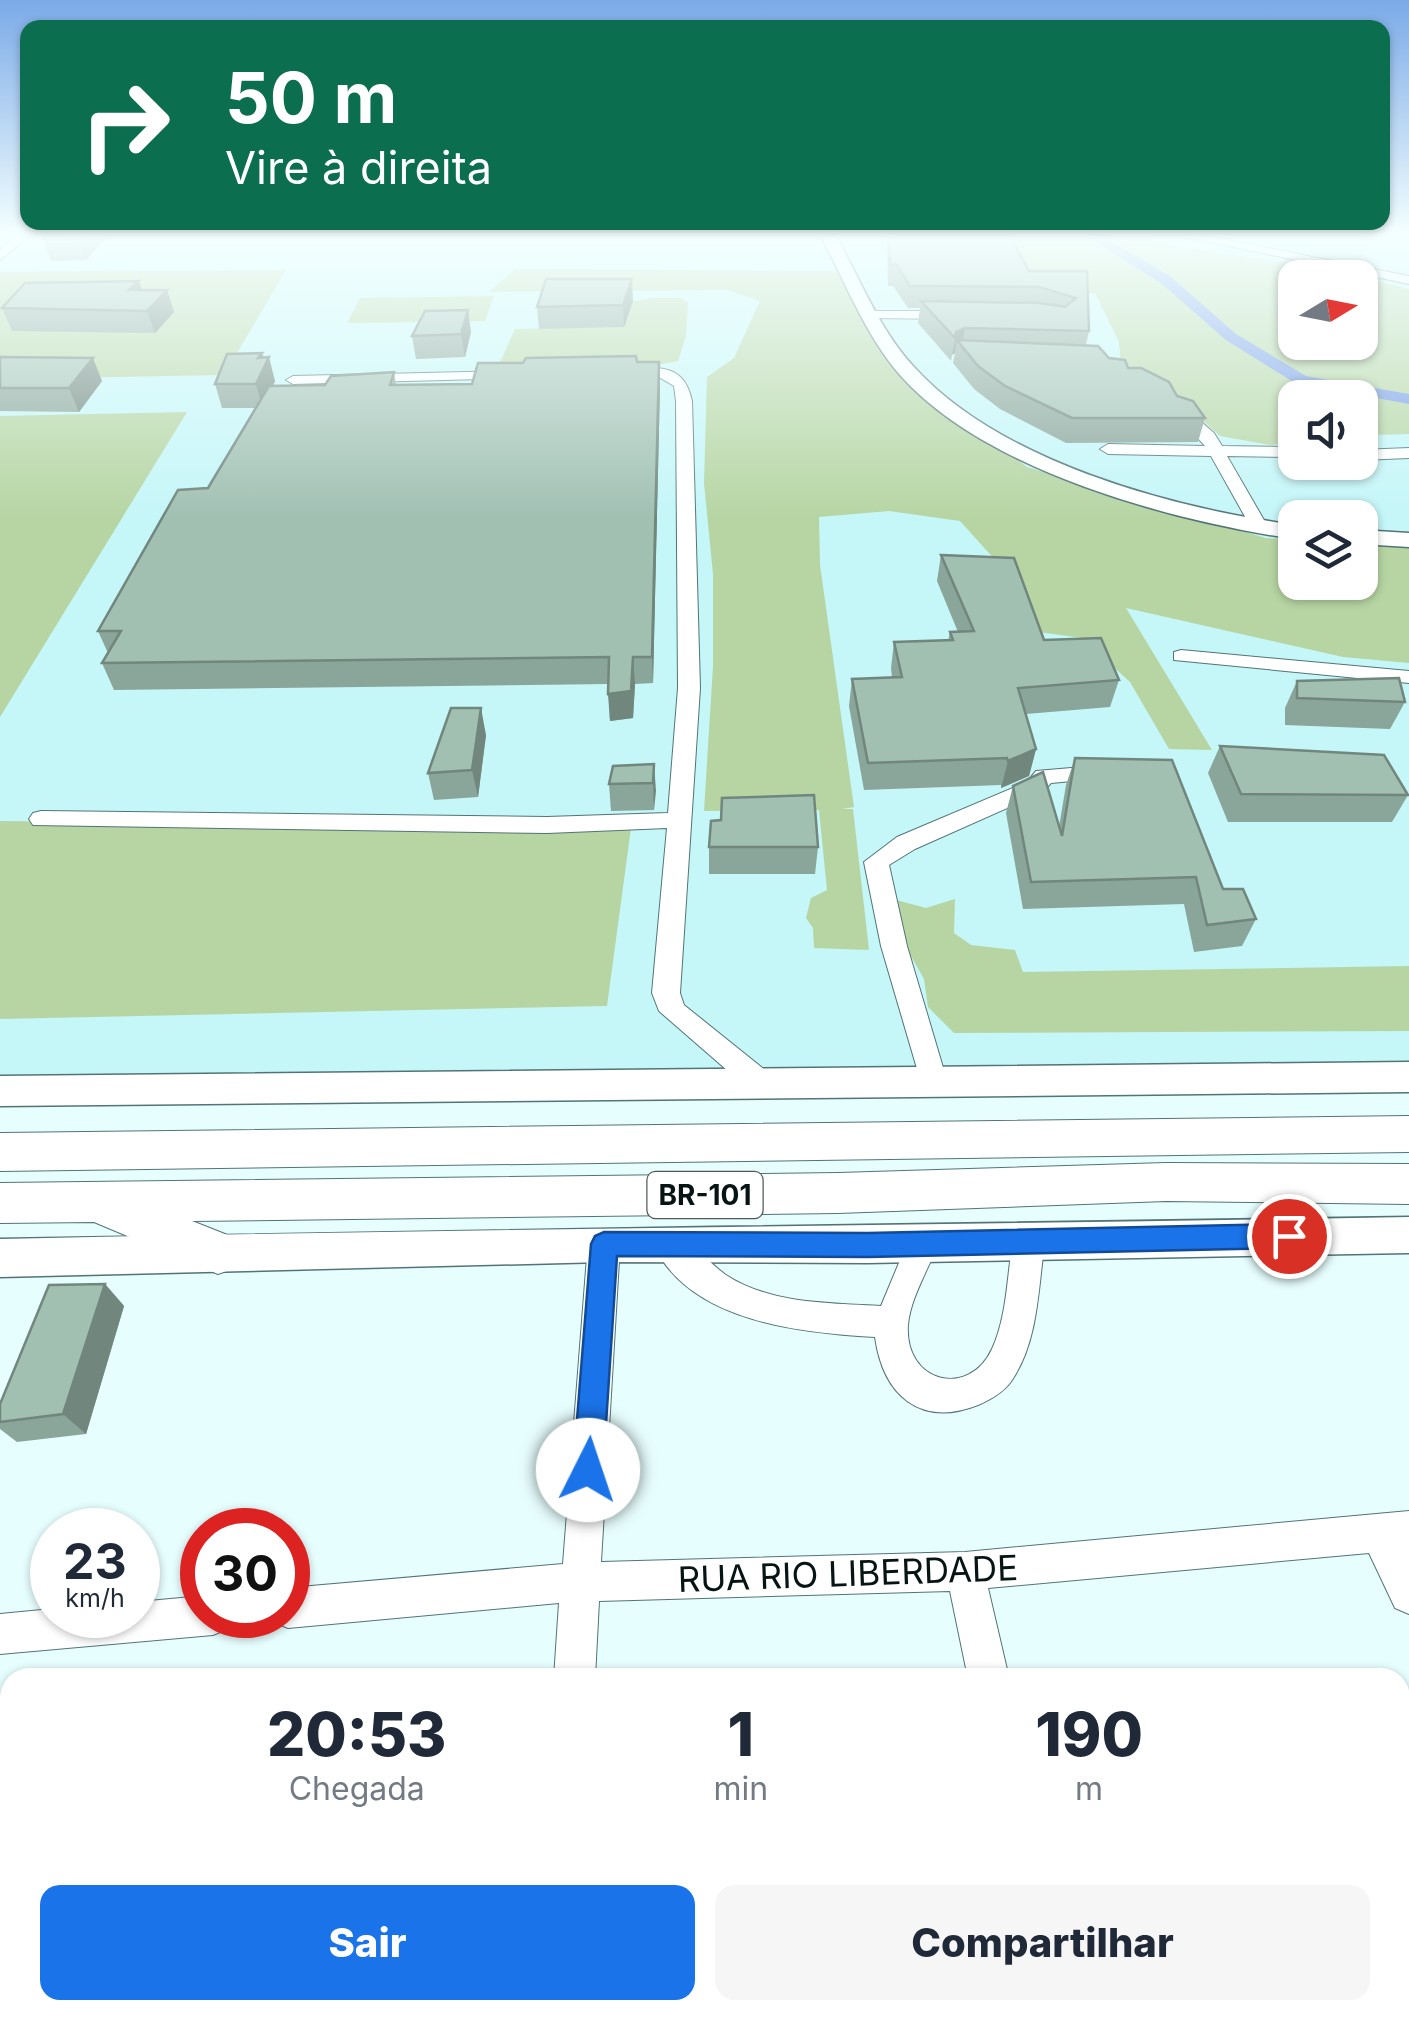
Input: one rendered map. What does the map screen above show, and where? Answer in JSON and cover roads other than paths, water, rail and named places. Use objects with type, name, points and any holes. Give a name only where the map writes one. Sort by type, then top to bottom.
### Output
[{"type":"highway","name":"BR-101","points":[[0,1152],[1409,1134]]},
{"type":"highway","name":"BR-101","points":[[0,1204],[838,1193],[1166,1182],[1409,1184]]},
{"type":"highway","points":[[94,1202],[218,1253]]},
{"type":"main road","points":[[883,330],[913,378],[995,440],[1114,487],[1278,530]]},
{"type":"main road","points":[[1378,538],[1409,540]]},
{"type":"main road","points":[[0,1091],[1409,1076]]},
{"type":"main road","points":[[0,1258],[604,1244],[922,1244],[1409,1235]]},
{"type":"street","points":[[604,372],[657,372],[670,375],[681,384],[688,688],[668,1004],[761,1083]]},
{"type":"street","points":[[293,380],[526,374]]},
{"type":"street","points":[[1156,394],[1194,419],[1258,527]]},
{"type":"street","points":[[1108,449],[1278,452]]},
{"type":"street","points":[[1378,454],[1409,453]]},
{"type":"street","points":[[1182,656],[1409,678]]},
{"type":"street","points":[[933,1081],[894,946],[876,868],[879,857],[1035,787],[1048,775],[1124,771]]},
{"type":"street","points":[[42,819],[547,824],[678,820]]},
{"type":"street","points":[[922,1244],[891,1322],[895,1358],[914,1386],[945,1394],[978,1389],[1003,1364],[1029,1242]]},
{"type":"street","points":[[575,1668],[604,1244]]},
{"type":"street","points":[[670,1244],[720,1290],[754,1304],[794,1315],[891,1322]]},
{"type":"street","points":[[1395,1532],[1409,1594]]},
{"type":"street","name":"RUA RIO LIBERDADE","points":[[310,1606],[580,1582],[966,1571],[1395,1532]]},
{"type":"street","points":[[966,1571],[987,1668]]},
{"type":"street","points":[[0,1634],[180,1618]]},
{"type":"waterway","points":[[1223,330],[1301,380],[1409,399]]}]
